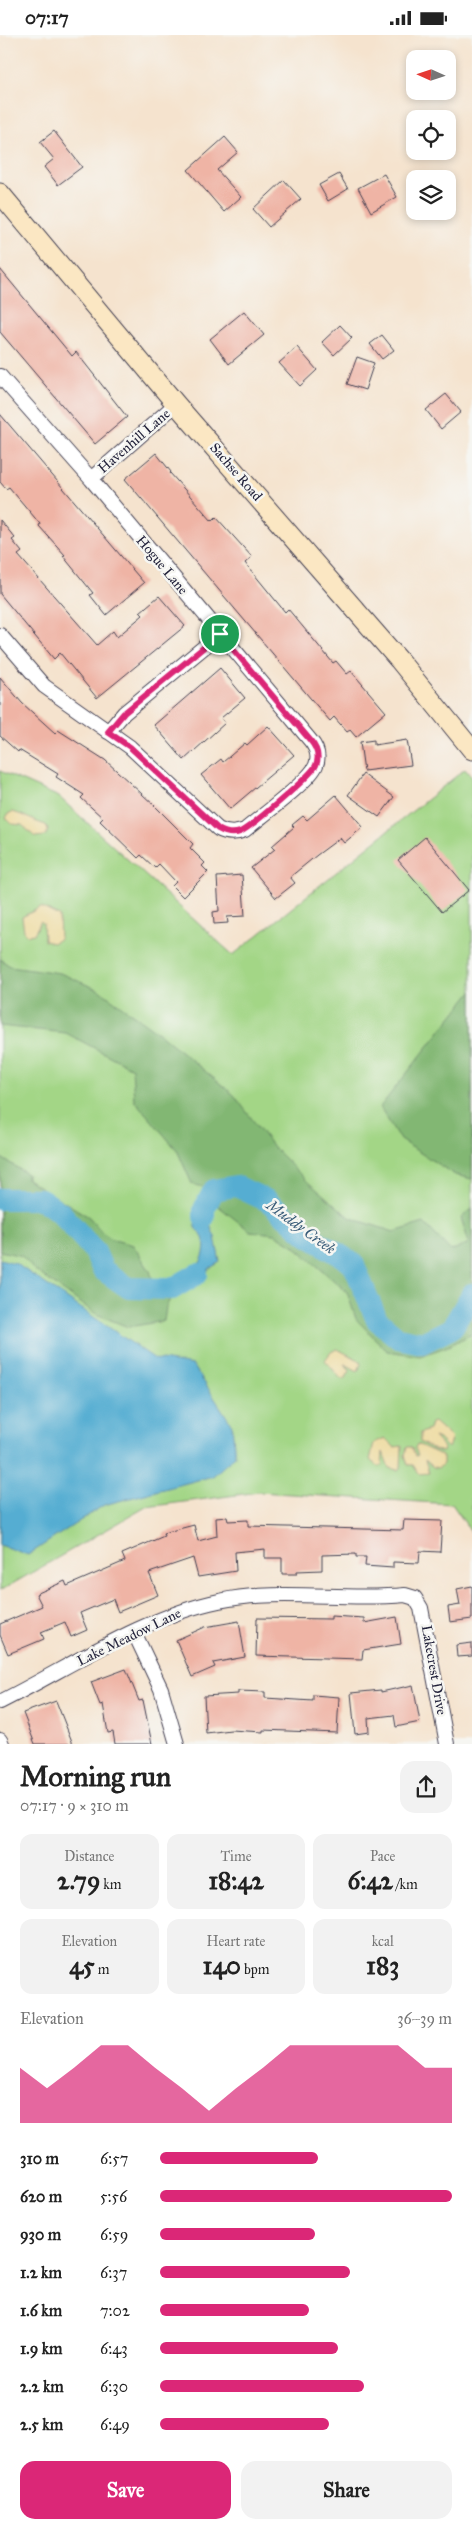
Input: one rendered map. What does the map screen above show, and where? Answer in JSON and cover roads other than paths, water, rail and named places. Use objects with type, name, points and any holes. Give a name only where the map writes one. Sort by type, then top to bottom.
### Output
[{"type":"main road","name":"Sachse Road","points":[[0,193],[176,404],[392,653],[472,750]]},
{"type":"street","name":"Hogue Lane","points":[[0,376],[91,479],[310,740],[317,752],[318,759],[316,766],[307,777],[245,830],[231,834],[218,829],[130,747],[108,732]]},
{"type":"street","name":"Havenhill Lane","points":[[91,479],[176,404]]},
{"type":"street","points":[[0,635],[44,686],[108,732],[124,713],[220,634]]},
{"type":"street","name":"Lake Meadow Lane","points":[[0,1703],[134,1632],[196,1606],[247,1597],[405,1595],[415,1598]]},
{"type":"street","name":"Lakecrest Drive","points":[[415,1598],[424,1620],[447,1744]]},
{"type":"street","points":[[134,1632],[161,1689],[177,1744]]},
{"type":"street","points":[[0,1740],[2,1744]]},
{"type":"water","points":[[205,1188],[214,1190],[220,1198],[209,1223],[215,1237],[220,1262],[210,1268],[199,1281],[176,1292],[165,1284],[173,1283],[187,1276],[203,1257],[204,1241],[195,1228],[197,1205]]},
{"type":"water","points":[[0,1259],[15,1263],[155,1359],[193,1365],[232,1425],[235,1456],[213,1476],[104,1505],[28,1555],[0,1545]]},
{"type":"waterway","name":"Muddy Creek","points":[[204,1217],[204,1209],[214,1190],[236,1186],[268,1201],[307,1235],[353,1263],[377,1320],[398,1338],[422,1343],[452,1328],[472,1294]]},
{"type":"waterway","name":"Muddy Creek","points":[[0,1199],[41,1199],[61,1213],[95,1252],[103,1270],[129,1288],[172,1289],[197,1274]]}]
